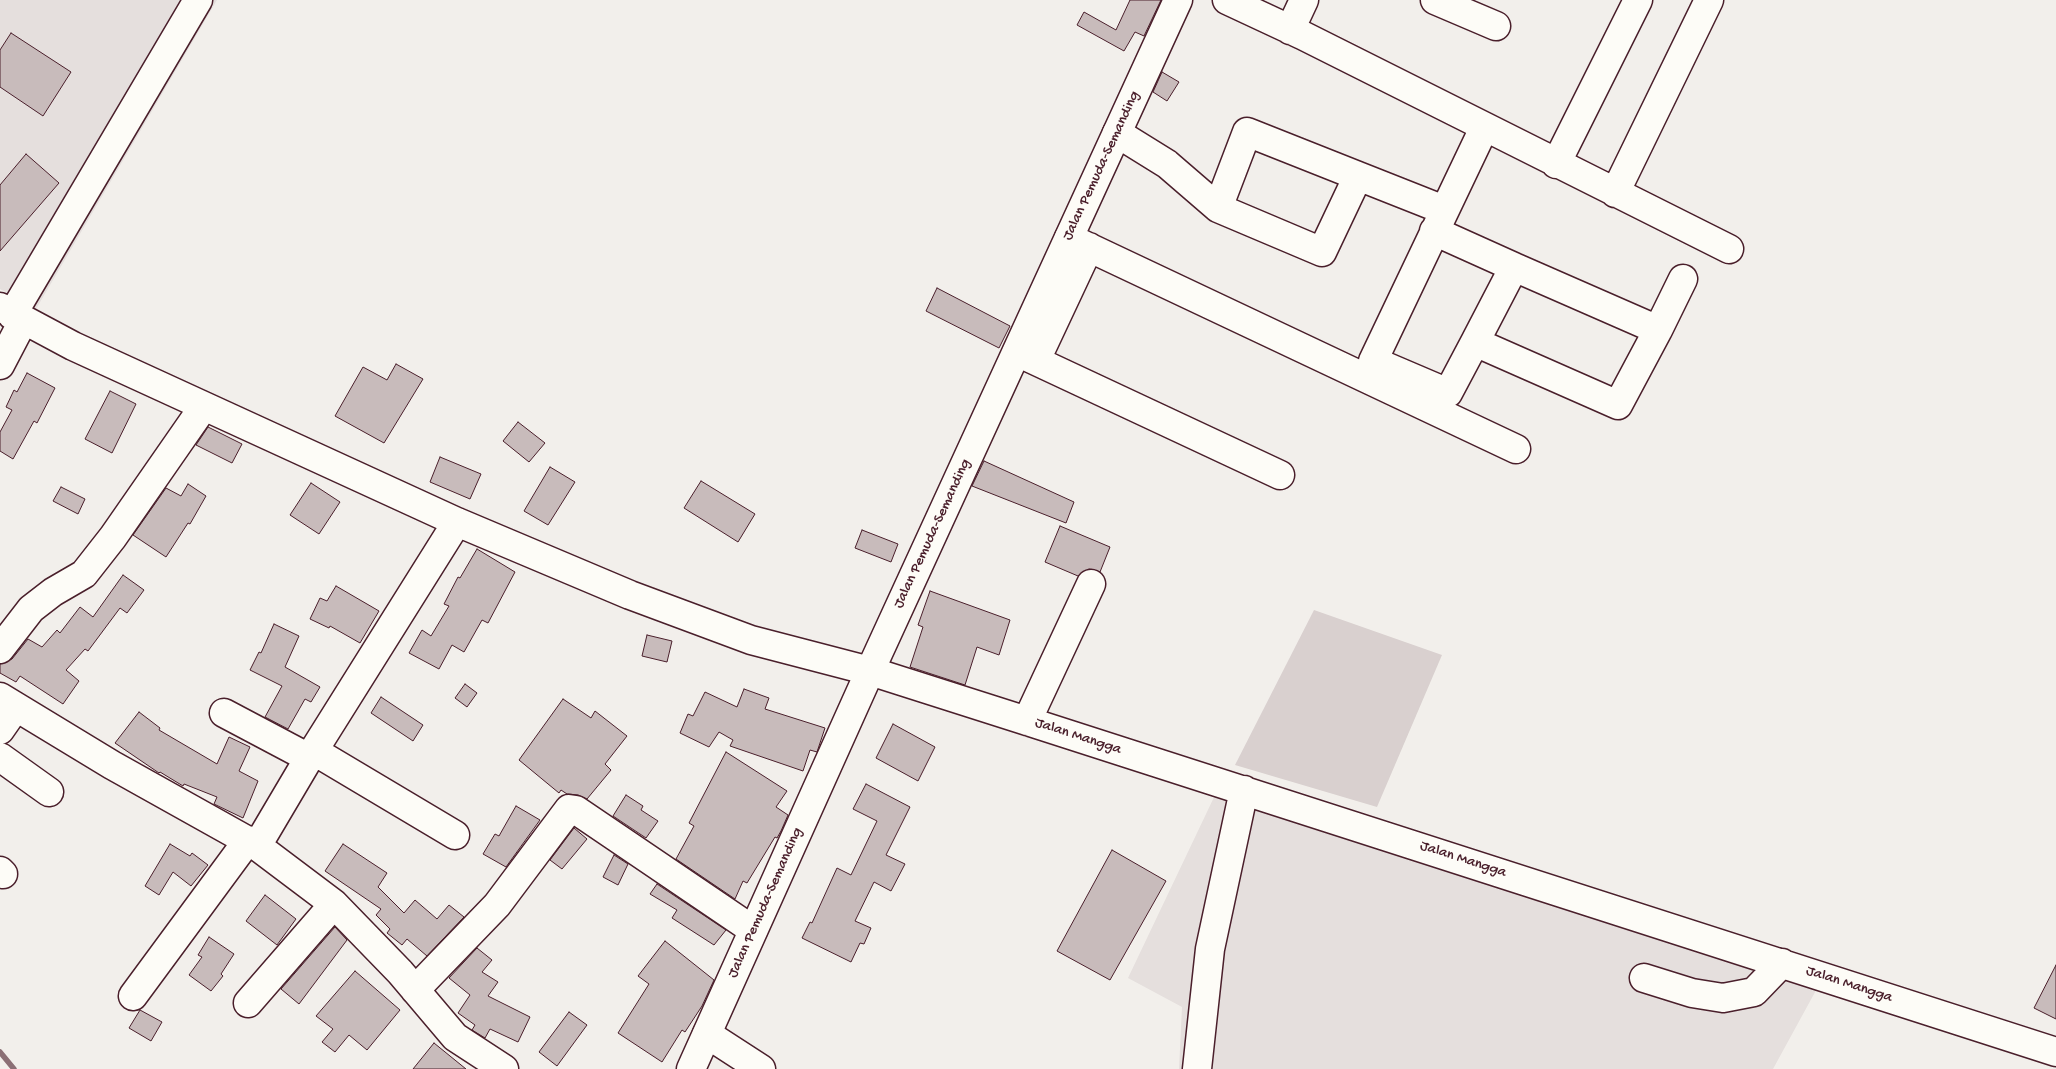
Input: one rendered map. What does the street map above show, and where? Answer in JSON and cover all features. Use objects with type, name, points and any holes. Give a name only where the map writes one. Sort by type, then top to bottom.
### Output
[{"type":"street","points":[[0,365],[12,314],[198,0]]},
{"type":"street","name":"Jalan Pemuda-Semanding","points":[[691,1069],[870,671],[1026,356],[1079,243],[1117,133],[1178,0]]},
{"type":"street","points":[[1227,0],[1729,249]]},
{"type":"street","points":[[1290,30],[1304,0]]},
{"type":"street","points":[[1435,0],[1496,26]]},
{"type":"street","points":[[1556,164],[1638,0]]},
{"type":"street","points":[[1615,193],[1709,0]]},
{"type":"street","points":[[1484,128],[1373,362],[1448,393],[1514,267]]},
{"type":"street","points":[[1218,208],[1247,132],[1358,176],[1439,221],[1514,267],[1658,330]]},
{"type":"street","points":[[1117,133],[1167,164],[1218,208],[1322,252],[1358,176]]},
{"type":"street","points":[[1079,243],[1516,449]]},
{"type":"street","points":[[1475,342],[1618,405],[1683,279]]},
{"type":"street","name":"Jalan Mangga","points":[[12,314],[204,406],[457,522],[630,595],[751,640],[870,671],[2056,1052]]},
{"type":"street","points":[[1026,356],[1280,476]]},
{"type":"street","points":[[0,649],[30,609],[53,592],[84,574],[113,537],[204,406]]},
{"type":"street","points":[[133,996],[252,843],[311,754],[457,522]]},
{"type":"street","points":[[1028,721],[1091,584]]},
{"type":"street","points":[[0,730],[8,702],[112,765],[252,843],[334,904],[415,990],[455,1037],[504,1069]]},
{"type":"street","points":[[224,714],[311,754],[455,835]]},
{"type":"street","points":[[0,758],[49,792]]},
{"type":"street","points":[[1198,1069],[1210,949],[1244,790]]},
{"type":"street","points":[[415,990],[497,905],[569,809],[576,810],[753,930]]},
{"type":"street","points":[[248,1002],[334,904]]},
{"type":"street","points":[[1644,978],[1692,993],[1723,998],[1754,992],[1782,963]]},
{"type":"street","points":[[707,1034],[761,1069]]},
{"type":"shaded area","points":[[0,0],[217,0],[36,309],[0,289]]},
{"type":"shaded area","points":[[1314,610],[1442,655],[1377,807],[1235,765]]},
{"type":"shaded area","points":[[1216,793],[1820,983],[1773,1069],[1179,1069],[1182,1007],[1128,978]]},
{"type":"building","points":[[1130,0],[1161,0],[1144,36],[1135,32],[1124,51],[1077,25],[1084,12],[1116,30]]},
{"type":"building","points":[[11,33],[71,72],[43,116],[0,87],[0,50]]},
{"type":"building","points":[[1162,72],[1179,82],[1167,101],[1153,92]]},
{"type":"building","points":[[26,154],[59,183],[0,251],[0,185]]},
{"type":"building","points":[[937,288],[1010,326],[999,348],[926,311]]},
{"type":"building","points":[[396,364],[423,379],[384,443],[335,416],[363,367],[387,380]]},
{"type":"building","points":[[27,373],[55,388],[37,423],[34,421],[13,459],[0,451],[0,432],[12,410],[6,407],[14,390],[17,392]]},
{"type":"building","points":[[110,391],[136,404],[112,453],[85,439]]},
{"type":"building","points":[[518,422],[545,443],[529,462],[503,441]]},
{"type":"building","points":[[208,427],[242,444],[232,463],[196,445]]},
{"type":"building","points":[[440,457],[481,474],[470,499],[430,482]]},
{"type":"building","points":[[984,461],[1074,502],[1066,523],[972,486]]},
{"type":"building","points":[[550,467],[575,482],[548,525],[524,511]]},
{"type":"building","points":[[701,481],[755,514],[738,542],[684,508]]},
{"type":"building","points":[[311,483],[340,502],[319,534],[290,515]]},
{"type":"building","points":[[188,484],[206,496],[190,524],[188,523],[166,557],[133,535],[166,488],[181,496]]},
{"type":"building","points":[[61,487],[85,499],[78,514],[53,501]]},
{"type":"building","points":[[1060,526],[1110,547],[1100,572],[1089,569],[1078,576],[1045,562]]},
{"type":"building","points":[[862,530],[898,544],[891,562],[855,548]]},
{"type":"building","points":[[477,549],[515,572],[488,623],[482,620],[464,652],[452,645],[439,669],[409,653],[422,630],[431,636],[449,606],[444,604],[458,577],[460,578]]},
{"type":"building","points":[[123,575],[144,590],[127,613],[120,608],[88,651],[85,649],[66,670],[79,681],[63,704],[20,676],[16,682],[0,673],[0,664],[12,659],[28,639],[42,647],[57,630],[60,633],[80,607],[93,617]]},
{"type":"building","points":[[336,586],[379,611],[360,643],[330,626],[329,628],[310,619],[320,598],[327,601]]},
{"type":"building","points":[[930,591],[1010,620],[999,655],[977,647],[965,685],[910,667],[923,627],[918,625]]},
{"type":"building","points":[[274,624],[299,636],[285,667],[320,687],[311,702],[305,699],[288,729],[265,717],[282,686],[250,670],[259,652],[261,653]]},
{"type":"building","points":[[647,635],[672,641],[667,662],[642,656]]},
{"type":"building","points":[[465,684],[477,693],[467,707],[455,698]]},
{"type":"building","points":[[744,689],[769,698],[765,709],[825,728],[817,752],[810,750],[803,771],[730,746],[733,740],[719,732],[709,747],[680,733],[688,714],[693,716],[705,692],[737,707]]},
{"type":"building","points":[[381,697],[423,725],[413,741],[371,713]]},
{"type":"building","points":[[563,699],[591,718],[595,711],[627,736],[605,764],[611,770],[587,799],[578,795],[567,794],[561,790],[559,793],[519,760]]},
{"type":"building","points":[[139,712],[160,728],[159,730],[217,764],[229,737],[250,747],[239,771],[258,781],[243,818],[214,804],[217,797],[184,784],[183,786],[159,773],[115,743]]},
{"type":"building","points":[[893,724],[935,747],[918,781],[876,758]]},
{"type":"building","points":[[726,752],[787,791],[776,807],[788,815],[781,831],[777,838],[775,837],[747,883],[743,881],[735,899],[676,859],[694,826],[689,823]]},
{"type":"building","points":[[866,784],[910,807],[886,855],[905,864],[891,891],[874,882],[855,921],[871,928],[864,944],[860,943],[851,962],[802,938],[810,922],[812,923],[837,868],[851,875],[877,821],[853,809]]},
{"type":"building","points":[[626,795],[643,806],[641,810],[658,821],[646,838],[613,816]]},
{"type":"building","points":[[516,806],[540,820],[506,867],[483,854],[495,834],[499,836]]},
{"type":"building","points":[[574,828],[587,839],[562,869],[550,860]]},
{"type":"building","points":[[170,844],[190,856],[192,853],[208,865],[191,886],[173,872],[159,895],[145,886]]},
{"type":"building","points":[[343,844],[387,873],[378,887],[404,913],[415,900],[437,919],[449,905],[464,917],[427,956],[407,939],[402,945],[387,933],[390,929],[376,915],[381,909],[325,871]]},
{"type":"building","points":[[1112,850],[1166,881],[1110,980],[1057,951]]},
{"type":"building","points":[[614,855],[628,864],[618,885],[603,877]]},
{"type":"building","points":[[657,884],[726,930],[714,945],[672,918],[677,910],[650,894]]},
{"type":"building","points":[[265,895],[296,919],[277,945],[246,921]]},
{"type":"building","points":[[335,927],[347,940],[299,1004],[281,989]]},
{"type":"building","points":[[209,937],[234,954],[221,974],[223,976],[211,991],[189,975],[202,957],[198,955]]},
{"type":"building","points":[[665,941],[714,980],[702,1006],[685,1032],[682,1030],[662,1062],[618,1033],[649,984],[638,976]]},
{"type":"building","points":[[477,948],[492,960],[482,972],[498,982],[488,996],[530,1017],[518,1042],[490,1029],[485,1038],[472,1030],[475,1025],[458,1013],[470,995],[449,978]]},
{"type":"building","points":[[2056,965],[2056,1019],[2034,1008]]},
{"type":"building","points":[[355,971],[400,1010],[367,1050],[349,1035],[335,1052],[322,1042],[333,1029],[316,1016]]},
{"type":"building","points":[[140,1010],[162,1022],[151,1041],[129,1028]]},
{"type":"building","points":[[569,1012],[587,1025],[557,1066],[539,1052]]},
{"type":"building","points":[[434,1043],[466,1069],[413,1069]]},
{"type":"waterway","points":[[0,1052],[14,1069]]}]
